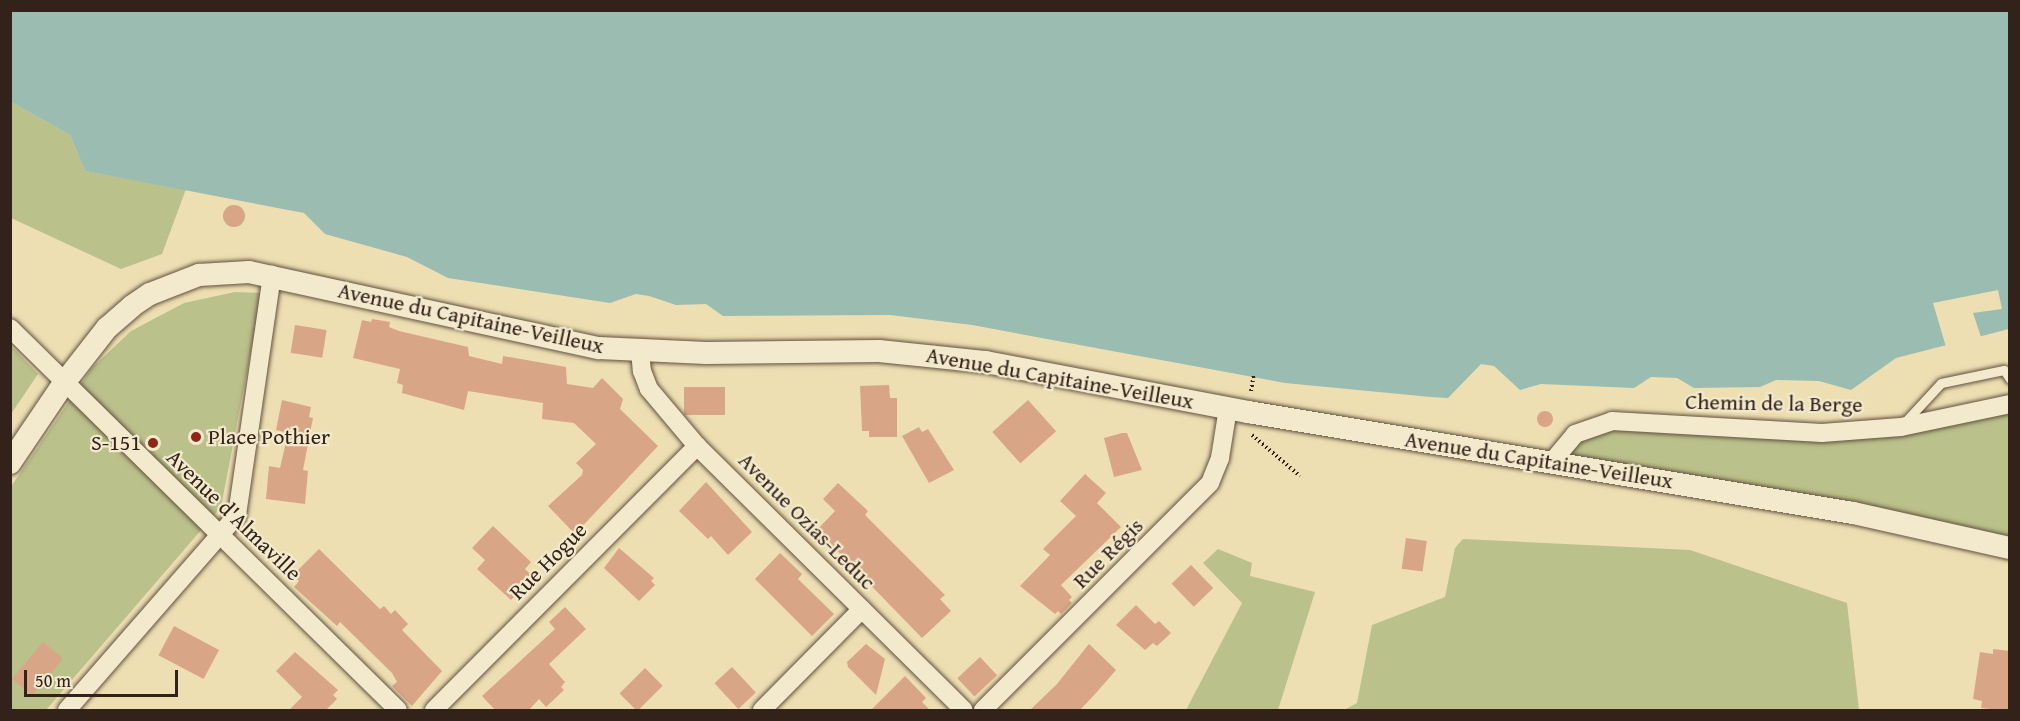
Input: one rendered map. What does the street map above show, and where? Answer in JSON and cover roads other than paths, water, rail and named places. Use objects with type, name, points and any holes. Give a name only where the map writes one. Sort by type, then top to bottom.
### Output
[{"type":"street","name":"Avenue du Capitaine-Veilleux","points":[[10,463],[64,383],[107,328],[150,294],[208,273],[272,275],[573,344],[640,350],[879,351],[945,356],[1228,408],[1853,513],[2010,548]]},
{"type":"street","points":[[67,711],[237,515],[242,501],[272,275]]},
{"type":"street","name":"Avenue d'Almaville","points":[[10,328],[398,711]]},
{"type":"street","name":"Avenue Ozias-Leduc","points":[[640,350],[642,371],[649,389],[697,446],[964,711]]},
{"type":"street","name":"Chemin de la Berge","points":[[1551,463],[1575,434],[1612,421],[1822,432],[1901,427],[2010,404]]},
{"type":"street","name":"Rue Régis","points":[[983,711],[1210,483],[1220,458],[1228,408]]},
{"type":"street","name":"Rue Hogue","points":[[434,711],[697,446]]},
{"type":"street","points":[[762,711],[862,609]]},
{"type":"lane","points":[[1901,427],[1941,383],[2004,370],[2010,379]]},
{"type":"water","points":[[10,11],[2009,11],[2009,329],[1896,358],[1851,390],[1819,381],[1776,380],[1760,387],[1694,388],[1677,378],[1651,377],[1634,388],[1541,384],[1520,390],[1494,366],[1481,364],[1448,398],[1285,383],[972,325],[890,315],[723,316],[706,304],[676,305],[636,294],[610,303],[448,278],[407,257],[325,234],[304,213],[85,171],[70,135],[11,102]]},
{"type":"place","name":"Place Pothier","points":[[196,437]]},
{"type":"place","name":"S-151","points":[[153,443]]}]
